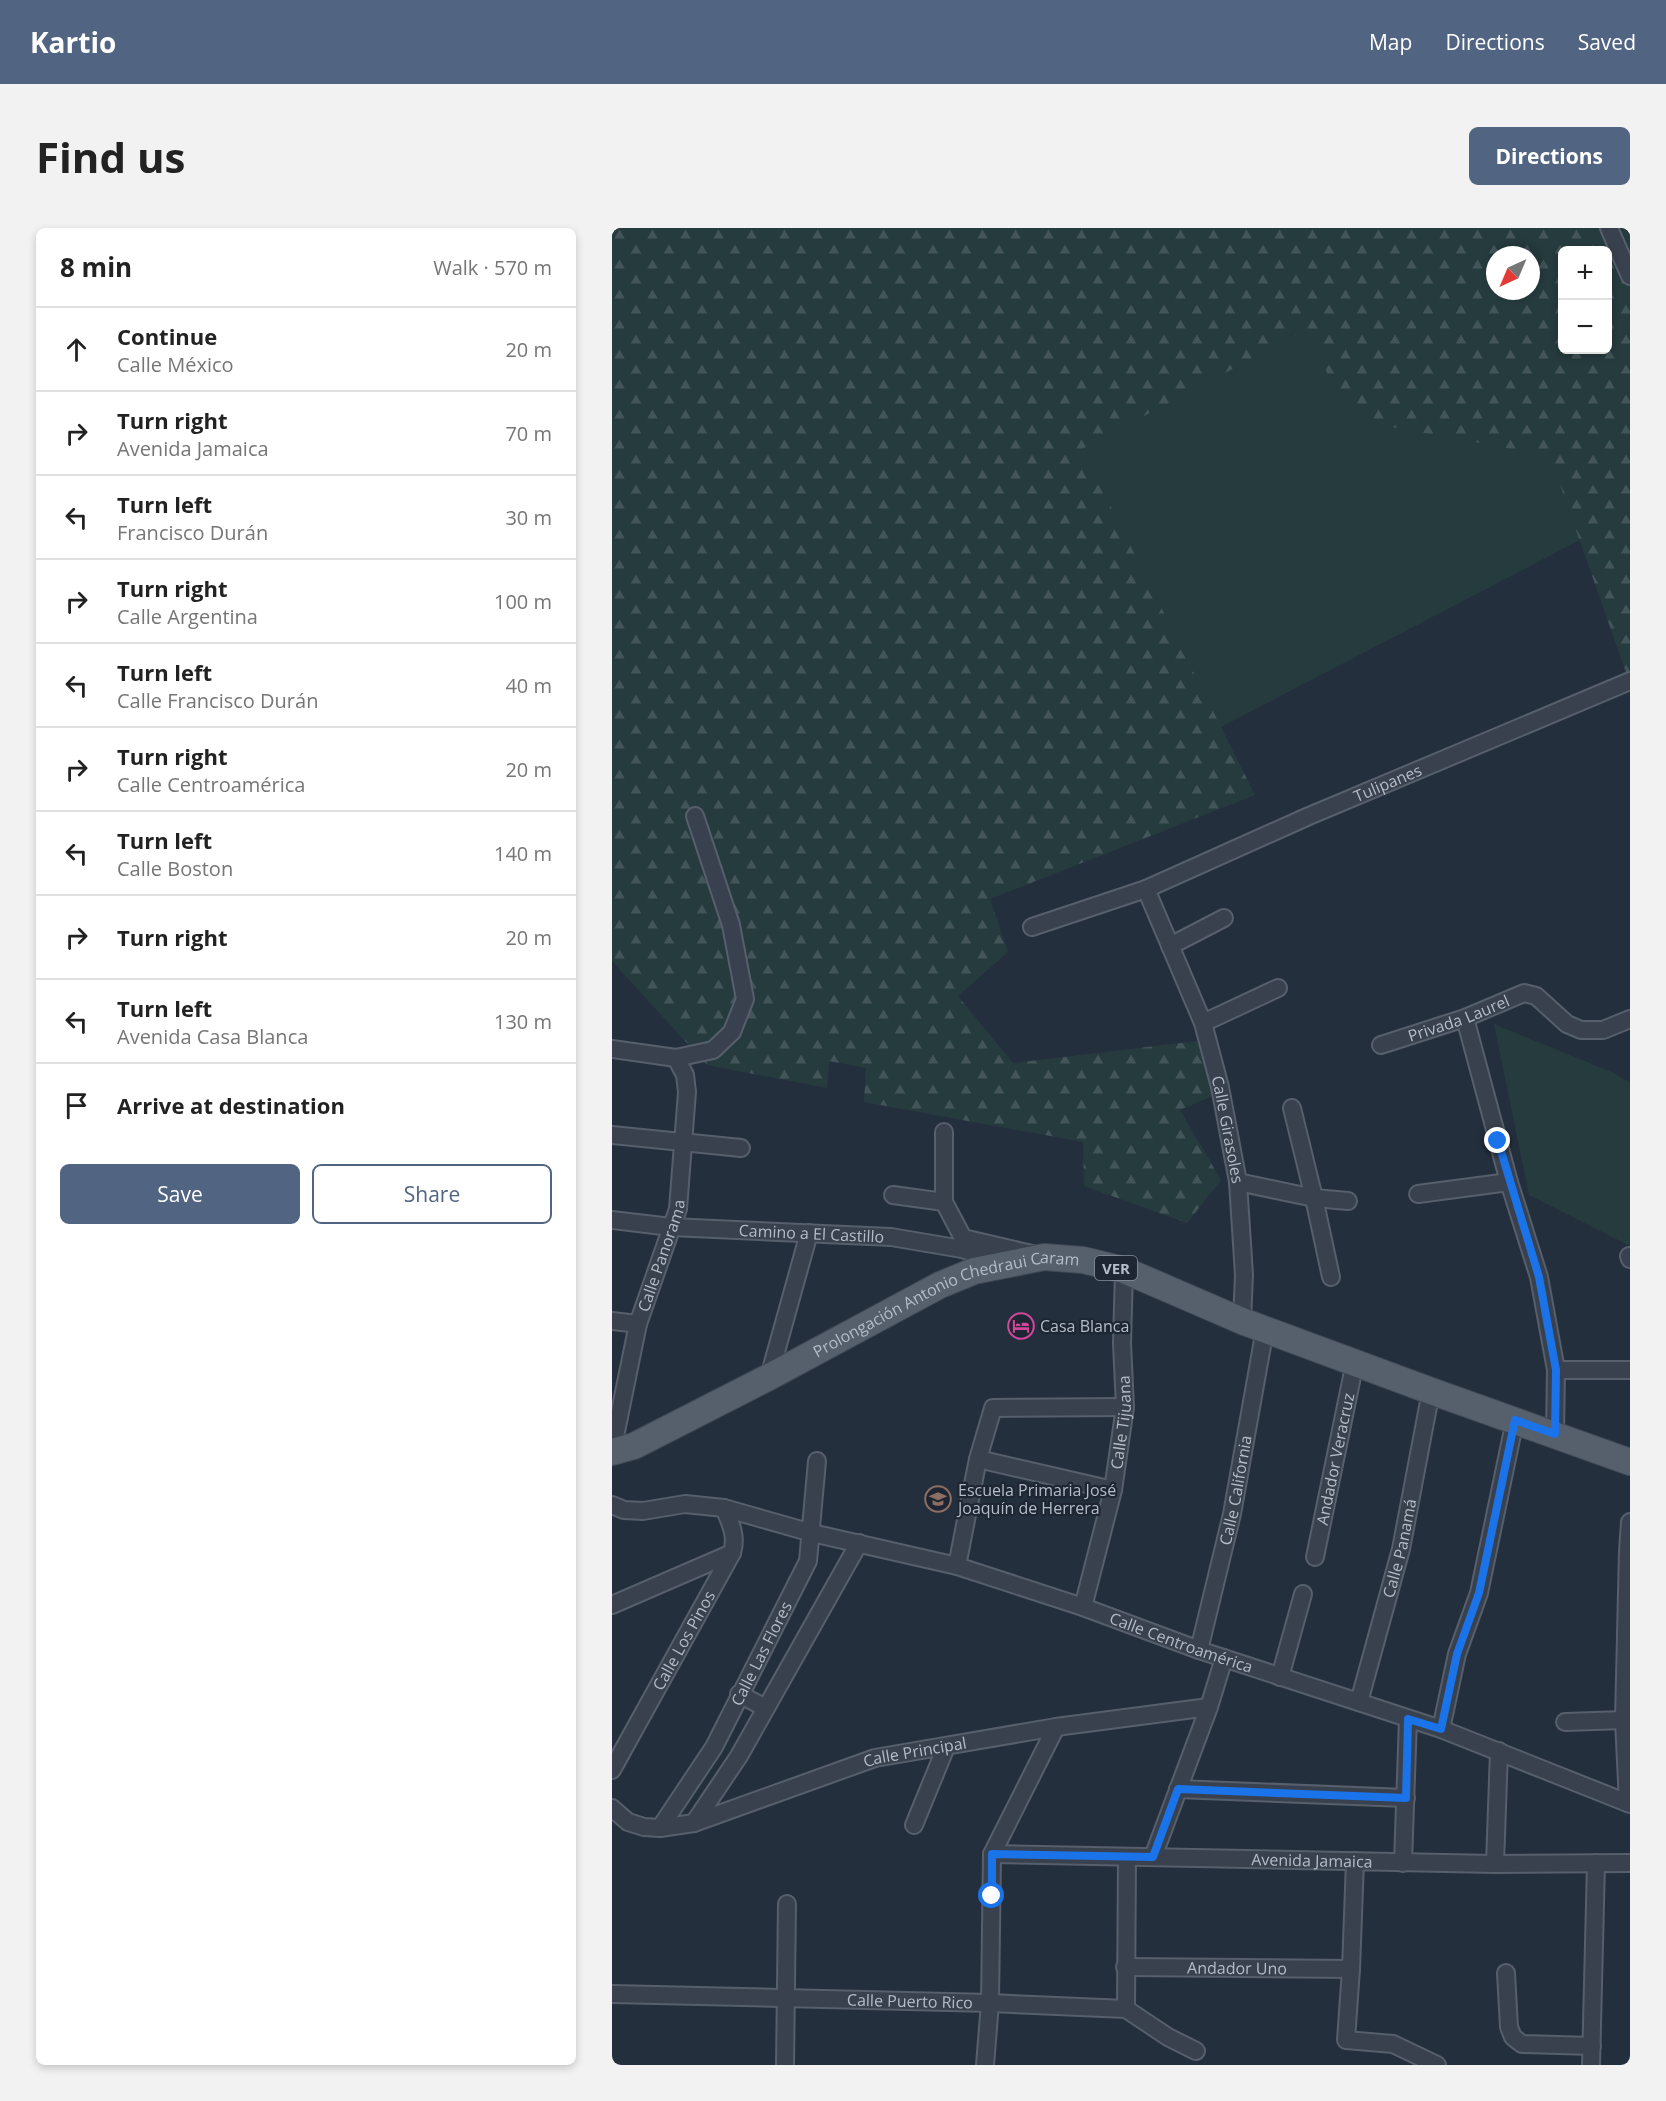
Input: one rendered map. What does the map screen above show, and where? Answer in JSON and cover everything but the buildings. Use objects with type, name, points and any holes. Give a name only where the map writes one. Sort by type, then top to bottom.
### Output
[{"type":"main road","name":"Prolongación Antonio Chedraui Caram","points":[[612,1451],[634,1446],[940,1285],[974,1271],[1044,1257],[1083,1260],[1124,1270],[1253,1325],[1630,1462]]},
{"type":"street","points":[[1610,232],[1630,247]]},
{"type":"street","points":[[1610,232],[1630,276]]},
{"type":"street","name":"Tulipanes","points":[[1032,927],[1146,889],[1309,816],[1630,681]]},
{"type":"street","points":[[612,1049],[676,1058],[713,1050],[732,1032],[745,999],[730,925],[695,816]]},
{"type":"street","name":"Calle Girasoles","points":[[1146,889],[1203,1023],[1221,1087],[1238,1182],[1244,1275],[1253,1325]]},
{"type":"street","points":[[1170,946],[1224,918]]},
{"type":"street","points":[[1203,1023],[1278,988]]},
{"type":"street","name":"Privada Laurel","points":[[1381,1045],[1465,1018],[1524,993],[1536,996],[1567,1024],[1581,1030],[1603,1030],[1630,1019]]},
{"type":"street","points":[[1465,1018],[1509,1182],[1539,1277],[1556,1370],[1555,1434]]},
{"type":"street","name":"Calle Panorama","points":[[612,1451],[638,1324],[678,1209],[687,1092],[685,1075],[676,1058]]},
{"type":"street","points":[[1292,1108],[1331,1277]]},
{"type":"street","points":[[944,1132],[944,1202],[962,1244]]},
{"type":"street","points":[[612,1135],[741,1148]]},
{"type":"street","points":[[1238,1182],[1314,1198],[1348,1202]]},
{"type":"street","points":[[1418,1194],[1509,1182]]},
{"type":"street","points":[[893,1195],[944,1202]]},
{"type":"street","name":"Camino a El Castillo","points":[[612,1220],[671,1227],[891,1237],[962,1244],[1044,1257]]},
{"type":"street","points":[[769,1377],[809,1233]]},
{"type":"street","name":"Camino a El Castillo","points":[[962,1244],[1008,1264]]},
{"type":"street","name":"Calle Tijuana","points":[[1083,1607],[1113,1490],[1125,1407],[1122,1343],[1124,1270]]},
{"type":"street","points":[[612,1321],[638,1324]]},
{"type":"street","name":"Calle California","points":[[1199,1650],[1232,1514],[1253,1325]]},
{"type":"street","name":"Andador Veracruz","points":[[1315,1557],[1355,1362]]},
{"type":"street","points":[[1556,1370],[1630,1370]]},
{"type":"street","name":"Calle Panamá","points":[[1359,1702],[1401,1549],[1431,1391]]},
{"type":"street","points":[[957,1566],[978,1459],[993,1408],[1125,1407]]},
{"type":"street","points":[[1441,1729],[1457,1654],[1479,1593],[1515,1420]]},
{"type":"street","points":[[978,1459],[1113,1490]]},
{"type":"street","name":"Calle Las Flores","points":[[660,1828],[714,1747],[808,1561],[817,1461]]},
{"type":"street","name":"Calle Centroamérica","points":[[612,1505],[624,1510],[643,1511],[685,1504],[724,1508],[812,1533],[957,1566],[1083,1607],[1199,1650],[1441,1729],[1629,1803]]},
{"type":"street","points":[[612,1605],[732,1553],[735,1542],[733,1529],[724,1508]]},
{"type":"street","points":[[1629,1803],[1624,1720],[1630,1522]]},
{"type":"street","name":"Calle Las Flores","points":[[694,1823],[739,1756],[859,1543]]},
{"type":"street","name":"Calle Los Pinos","points":[[612,1770],[732,1553]]},
{"type":"street","points":[[1280,1677],[1303,1594]]},
{"type":"street","points":[[1153,1857],[1209,1707],[1224,1658]]},
{"type":"street","points":[[739,1694],[766,1708]]},
{"type":"street","name":"Calle Principal","points":[[612,1808],[628,1822],[644,1827],[660,1828],[694,1823],[874,1758],[1056,1727],[1209,1707]]},
{"type":"street","points":[[1403,1863],[1408,1719]]},
{"type":"street","points":[[1565,1722],[1624,1720]]},
{"type":"street","points":[[985,2065],[990,2003],[992,1854],[1056,1727]]},
{"type":"street","points":[[914,1825],[946,1747]]},
{"type":"street","points":[[1495,1864],[1499,1750]]},
{"type":"street","points":[[1178,1789],[1406,1798]]},
{"type":"street","name":"Avenida Jamaica","points":[[992,1854],[1403,1863],[1630,1863]]},
{"type":"street","points":[[1127,1857],[1126,2009],[1168,2037],[1196,2051]]},
{"type":"street","points":[[1355,1861],[1346,2040],[1393,2044],[1437,2065]]},
{"type":"street","points":[[1591,2065],[1596,1863]]},
{"type":"street","points":[[785,2065],[787,1904]]},
{"type":"street","name":"Andador Uno","points":[[1125,1967],[1351,1969]]},
{"type":"street","points":[[1506,1973],[1509,2027],[1513,2037],[1522,2044],[1592,2046]]},
{"type":"street","name":"Calle Puerto Rico","points":[[612,1994],[990,2003],[1126,2009]]},
{"type":"green space","points":[[612,228],[1486,248],[1486,300],[1540,300],[1540,249],[1558,250],[1558,354],[1609,354],[1630,514],[991,847]]},
{"type":"green space","points":[[612,228],[1630,228],[1630,677],[1628,678],[1550,456],[1353,420],[1304,331],[1082,449],[1255,795],[990,899],[1008,952],[958,996],[1013,1063],[1197,1041],[1217,1094],[1180,1110],[1221,1180],[1187,1223],[1084,1186],[1083,1142],[864,1102],[866,1068],[829,1061],[827,1088],[707,1065],[612,961]]},
{"type":"green space","points":[[1494,1024],[1614,1073],[1630,1083],[1630,1246],[1529,1195]]},
{"type":"place","name":"Casa Blanca","points":[[1021,1326]]},
{"type":"place","name":"Escuela Primaria José Joaquín de Herrera","points":[[938,1499]]},
{"type":"route","points":[[992,1896],[992,1854],[1153,1857],[1178,1789],[1406,1798],[1408,1719],[1441,1729],[1457,1654],[1479,1593],[1515,1420],[1555,1434],[1556,1370],[1539,1277],[1498,1141]]}]
